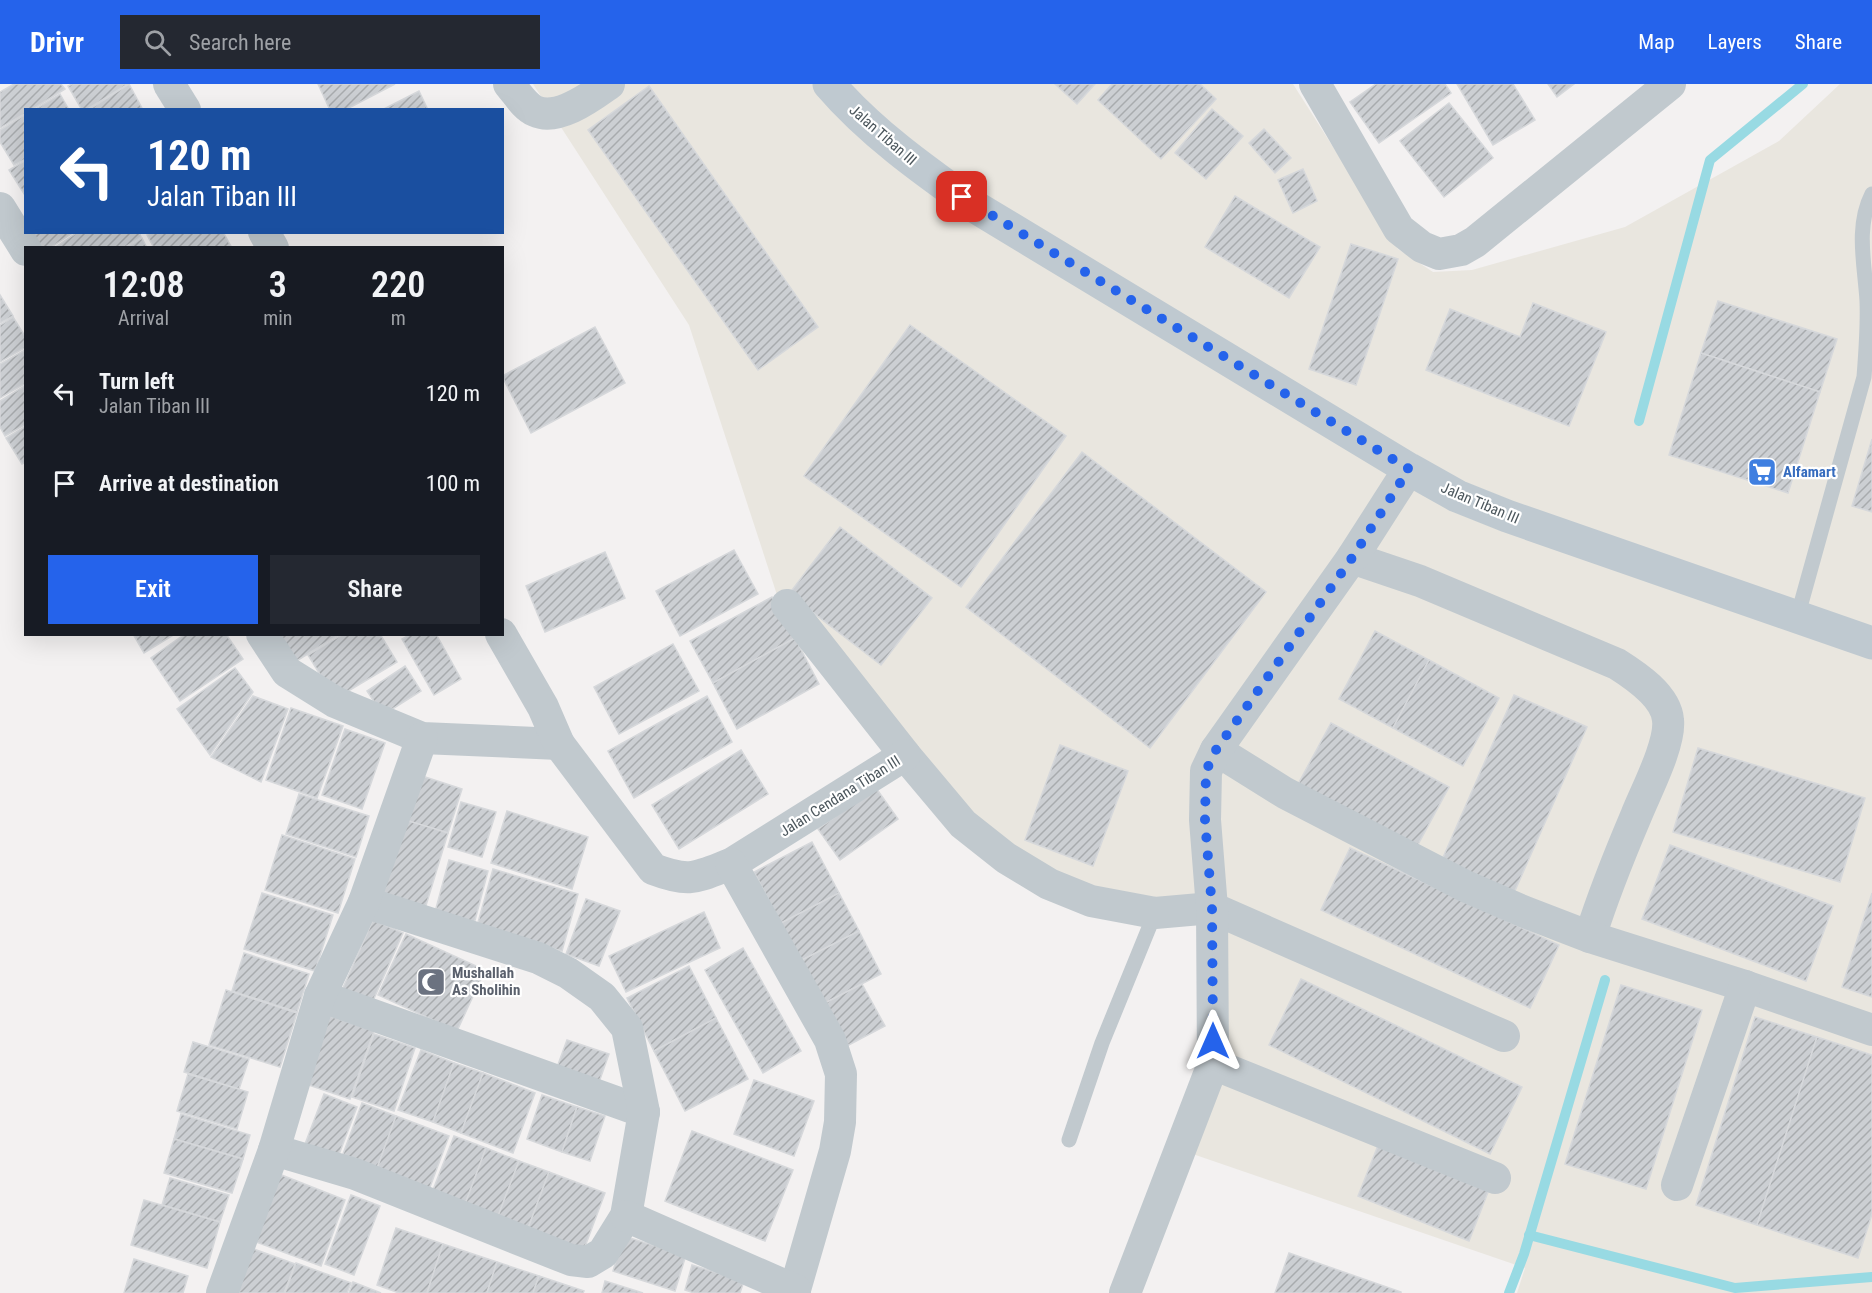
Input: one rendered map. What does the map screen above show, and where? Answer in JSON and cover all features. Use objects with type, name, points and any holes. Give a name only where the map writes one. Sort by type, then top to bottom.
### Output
[{"type":"street","points":[[169,84],[184,108]]},
{"type":"street","points":[[509,84],[527,106],[542,114],[576,106],[609,84]]},
{"type":"street","name":"Jalan Tiban III","points":[[829,84],[842,99],[916,165],[977,208],[1409,469],[1458,496],[1507,516],[1872,643]]},
{"type":"street","points":[[1315,84],[1399,229],[1422,247],[1439,254],[1461,250],[1475,242],[1670,84]]},
{"type":"street","points":[[0,208],[24,247]]},
{"type":"street","points":[[1125,1293],[1213,1064],[1212,908],[1205,820],[1206,771],[1216,750],[1352,558],[1409,469]]},
{"type":"street","points":[[1352,558],[1420,581],[1617,664],[1642,680],[1664,707],[1668,719],[1668,732],[1663,749],[1605,891],[1590,937]]},
{"type":"street","points":[[787,605],[904,755]]},
{"type":"street","points":[[263,636],[287,672],[335,702],[422,738],[559,744]]},
{"type":"street","name":"Jalan Cendana Tiban III","points":[[502,636],[543,707],[559,744],[653,869],[677,878],[690,878],[731,864],[904,755],[963,824],[1006,858],[1049,884],[1092,901],[1155,913],[1212,908]]},
{"type":"street","points":[[222,1293],[274,1150],[320,996],[364,902],[422,738]]},
{"type":"street","points":[[1216,750],[1285,793],[1465,886],[1525,912],[1590,937],[1745,986],[1872,1030]]},
{"type":"street","points":[[626,1216],[795,1291],[835,1151],[840,1122],[841,1074],[830,1041],[731,864]]},
{"type":"street","points":[[274,1150],[355,1174],[571,1260],[588,1262],[603,1253],[626,1216],[644,1112],[627,1028],[602,997],[568,973],[538,958],[364,902]]},
{"type":"street","points":[[1212,908],[1504,1036]]},
{"type":"street","points":[[1677,1185],[1745,986]]},
{"type":"street","points":[[320,996],[644,1112]]},
{"type":"street","points":[[1213,1064],[1495,1178]]},
{"type":"lane","points":[[1797,618],[1864,377],[1868,338],[1862,250],[1864,218],[1872,194]]},
{"type":"lane","points":[[1069,1140],[1102,1043],[1155,913]]},
{"type":"shaded area","points":[[533,84],[1293,84],[1398,249],[1433,272],[1472,270],[1625,227],[1779,141],[1840,84],[1872,84],[1872,1293],[1517,1293],[1525,1268],[1184,1151],[1224,913],[1110,908],[1010,866],[778,598],[689,325]]},
{"type":"building","points":[[14,84],[61,84],[65,89],[34,108],[24,108],[24,114],[0,128],[0,92]]},
{"type":"building","points":[[72,84],[128,84],[89,108],[81,108],[68,86]]},
{"type":"building","points":[[129,84],[142,108],[91,108]]},
{"type":"building","points":[[318,84],[395,84],[349,108],[329,108]]},
{"type":"building","points":[[1055,84],[1095,84],[1077,104]]},
{"type":"building","points":[[1112,84],[1200,84],[1216,99],[1161,159],[1098,100]]},
{"type":"building","points":[[1376,84],[1445,84],[1451,93],[1379,143],[1350,102]]},
{"type":"building","points":[[1457,84],[1513,84],[1535,120],[1493,145]]},
{"type":"building","points":[[1548,84],[1574,84],[1557,97]]},
{"type":"building","points":[[649,86],[818,327],[758,370],[588,130]]},
{"type":"building","points":[[419,91],[427,108],[386,108]]},
{"type":"building","points":[[60,94],[68,108],[37,108]]},
{"type":"building","points":[[1449,103],[1493,158],[1444,197],[1400,141]]},
{"type":"building","points":[[1212,109],[1243,136],[1206,179],[1175,153]]},
{"type":"building","points":[[24,115],[24,160],[14,165],[0,142],[0,130]]},
{"type":"building","points":[[1264,129],[1291,158],[1275,173],[1249,143]]},
{"type":"building","points":[[24,161],[24,194],[9,170]]},
{"type":"building","points":[[1303,169],[1317,201],[1293,213],[1278,180]]},
{"type":"building","points":[[1235,196],[1320,247],[1289,298],[1205,247]]},
{"type":"building","points":[[29,234],[71,234],[53,246],[35,246]]},
{"type":"building","points":[[75,234],[140,234],[141,237],[127,246],[57,246]]},
{"type":"building","points":[[224,234],[231,246],[153,246],[147,235]]},
{"type":"building","points":[[142,238],[146,246],[129,246]]},
{"type":"building","points":[[1351,244],[1398,259],[1356,385],[1309,369]]},
{"type":"building","points":[[0,295],[13,316],[0,323]]},
{"type":"building","points":[[1718,301],[1837,339],[1820,392],[1701,353]]},
{"type":"building","points":[[1533,303],[1606,332],[1569,426],[1426,370],[1450,309],[1520,337]]},
{"type":"building","points":[[13,317],[24,335],[24,348],[0,362],[0,325]]},
{"type":"building","points":[[910,325],[1066,436],[961,587],[804,476]]},
{"type":"building","points":[[595,327],[625,383],[531,433],[504,380],[504,375]]},
{"type":"building","points":[[24,351],[24,384],[0,398],[0,364]]},
{"type":"building","points":[[1701,353],[1820,392],[1788,493],[1669,455]]},
{"type":"building","points":[[24,386],[24,425],[5,436],[0,427],[0,401]]},
{"type":"building","points":[[24,427],[24,463],[22,464],[6,438]]},
{"type":"building","points":[[1872,439],[1872,512],[1852,506]]},
{"type":"building","points":[[1082,452],[1266,592],[1150,748],[966,607]]},
{"type":"building","points":[[840,527],[932,598],[881,665],[789,594]]},
{"type":"building","points":[[734,550],[758,594],[680,636],[656,591]]},
{"type":"building","points":[[605,552],[625,598],[545,632],[526,586]]},
{"type":"building","points":[[772,597],[795,638],[713,683],[690,641]]},
{"type":"building","points":[[1375,631],[1429,660],[1393,728],[1339,699]]},
{"type":"building","points":[[134,636],[172,636],[144,653]]},
{"type":"building","points":[[182,636],[227,636],[243,659],[180,701],[151,658]]},
{"type":"building","points":[[280,636],[337,636],[295,662]]},
{"type":"building","points":[[340,636],[381,636],[397,662],[335,699],[308,655]]},
{"type":"building","points":[[407,636],[437,636],[461,679],[434,695],[402,639]]},
{"type":"building","points":[[795,638],[819,684],[737,729],[713,683]]},
{"type":"building","points":[[673,644],[699,691],[619,734],[594,687]]},
{"type":"building","points":[[1429,660],[1499,698],[1463,766],[1393,728]]},
{"type":"building","points":[[405,666],[421,691],[383,715],[367,691]]},
{"type":"building","points":[[235,668],[253,692],[210,755],[177,709]]},
{"type":"building","points":[[1514,695],[1587,727],[1514,893],[1441,862]]},
{"type":"building","points":[[253,696],[288,709],[261,782],[211,757]]},
{"type":"building","points":[[707,696],[732,742],[634,798],[608,751]]},
{"type":"building","points":[[291,708],[343,726],[317,798],[266,780]]},
{"type":"building","points":[[1331,723],[1449,787],[1414,852],[1296,788]]},
{"type":"building","points":[[345,729],[385,743],[362,809],[322,795]]},
{"type":"building","points":[[1060,745],[1128,771],[1093,866],[1025,840]]},
{"type":"building","points":[[1698,748],[1865,798],[1840,882],[1673,832]]},
{"type":"building","points":[[741,750],[768,794],[679,849],[652,805]]},
{"type":"building","points":[[413,773],[462,789],[448,833],[399,818]]},
{"type":"building","points":[[876,788],[898,819],[840,860],[818,829]]},
{"type":"building","points":[[299,794],[369,816],[356,857],[286,834]]},
{"type":"building","points":[[461,802],[496,812],[482,857],[448,847]]},
{"type":"building","points":[[507,811],[588,837],[572,889],[491,863]]},
{"type":"building","points":[[399,818],[448,833],[424,912],[375,896]]},
{"type":"building","points":[[282,835],[355,859],[338,913],[265,890]]},
{"type":"building","points":[[812,842],[839,893],[781,923],[754,872]]},
{"type":"building","points":[[1670,845],[1833,906],[1806,981],[1642,919]]},
{"type":"building","points":[[1350,848],[1559,945],[1530,1008],[1321,910]]},
{"type":"building","points":[[449,860],[488,871],[474,924],[435,912]]},
{"type":"building","points":[[493,869],[578,894],[562,951],[477,926]]},
{"type":"building","points":[[262,893],[333,915],[315,971],[244,949]]},
{"type":"building","points":[[839,893],[859,931],[800,961],[781,923]]},
{"type":"building","points":[[1872,893],[1872,997],[1842,987]]},
{"type":"building","points":[[586,899],[620,911],[599,966],[566,954]]},
{"type":"building","points":[[704,912],[720,948],[626,992],[609,956]]},
{"type":"building","points":[[373,920],[403,933],[372,1003],[342,990]]},
{"type":"building","points":[[859,931],[881,974],[823,1004],[800,961]]},
{"type":"building","name":"Mushallah As Sholihin","points":[[406,934],[485,970],[457,1031],[378,995]]},
{"type":"building","points":[[743,948],[801,1051],[763,1073],[705,970]]},
{"type":"building","points":[[244,953],[309,974],[297,1012],[232,991]]},
{"type":"building","points":[[689,966],[716,1018],[654,1051],[627,998]]},
{"type":"building","points":[[1301,979],[1522,1087],[1490,1154],[1269,1045]]},
{"type":"building","points":[[862,984],[885,1026],[845,1047],[823,1004]]},
{"type":"building","points":[[1621,985],[1702,1010],[1646,1189],[1565,1164]]},
{"type":"building","points":[[226,990],[297,1013],[280,1067],[209,1045]]},
{"type":"building","points":[[324,1014],[374,1031],[350,1099],[300,1082]]},
{"type":"building","points":[[1755,1017],[1817,1037],[1757,1225],[1696,1205]]},
{"type":"building","points":[[716,1018],[748,1079],[685,1111],[654,1051]]},
{"type":"building","points":[[374,1034],[415,1048],[394,1111],[352,1097]]},
{"type":"building","points":[[1817,1037],[1872,1055],[1872,1214],[1858,1258],[1757,1225]]},
{"type":"building","points":[[567,1040],[609,1054],[598,1085],[556,1070]]},
{"type":"building","points":[[193,1042],[249,1059],[239,1089],[184,1072]]},
{"type":"building","points":[[421,1050],[454,1063],[433,1122],[398,1110]]},
{"type":"building","points":[[454,1063],[483,1073],[461,1133],[433,1122]]},
{"type":"building","points":[[483,1073],[535,1093],[513,1153],[461,1133]]},
{"type":"building","points":[[188,1074],[248,1092],[237,1129],[177,1111]]},
{"type":"building","points":[[754,1080],[814,1101],[794,1156],[734,1134]]},
{"type":"building","points":[[324,1094],[357,1107],[338,1157],[305,1144]]},
{"type":"building","points":[[542,1095],[577,1107],[562,1152],[527,1139]]},
{"type":"building","points":[[362,1103],[396,1116],[375,1174],[340,1162]]},
{"type":"building","points":[[577,1107],[605,1116],[590,1161],[562,1152]]},
{"type":"building","points":[[181,1114],[250,1135],[243,1159],[174,1139]]},
{"type":"building","points":[[396,1116],[449,1136],[427,1195],[375,1174]]},
{"type":"building","points":[[692,1131],[793,1170],[765,1241],[665,1201]]},
{"type":"building","points":[[454,1136],[486,1148],[464,1207],[431,1195]]},
{"type":"building","points":[[174,1139],[243,1159],[232,1193],[164,1173]]},
{"type":"building","points":[[1379,1143],[1490,1187],[1469,1241],[1358,1196]]},
{"type":"building","points":[[486,1148],[519,1161],[497,1219],[464,1207]]},
{"type":"building","points":[[519,1161],[549,1172],[527,1231],[497,1219]]},
{"type":"building","points":[[274,1172],[345,1200],[321,1266],[248,1239]]},
{"type":"building","points":[[549,1172],[605,1193],[583,1252],[527,1231]]},
{"type":"building","points":[[170,1178],[229,1195],[220,1222],[162,1205]]},
{"type":"building","points":[[351,1195],[380,1206],[354,1275],[325,1264]]},
{"type":"building","points":[[144,1200],[220,1222],[207,1268],[131,1245]]},
{"type":"building","points":[[396,1228],[443,1244],[427,1293],[399,1293],[377,1285]]},
{"type":"building","points":[[623,1236],[686,1255],[675,1291],[613,1271]]},
{"type":"building","points":[[443,1244],[497,1262],[487,1293],[427,1293]]},
{"type":"building","points":[[248,1247],[295,1264],[284,1293],[231,1293]]},
{"type":"building","points":[[1289,1253],[1401,1292],[1401,1293],[1275,1293]]},
{"type":"building","points":[[134,1259],[188,1276],[183,1293],[124,1293]]},
{"type":"building","points":[[497,1262],[539,1276],[533,1293],[487,1293]]},
{"type":"building","points":[[296,1263],[351,1283],[347,1293],[285,1293]]},
{"type":"building","points":[[692,1265],[744,1281],[740,1293],[694,1293],[685,1290]]},
{"type":"building","points":[[539,1276],[584,1291],[583,1293],[533,1293]]},
{"type":"building","points":[[605,1281],[643,1293],[602,1293]]},
{"type":"building","points":[[353,1282],[381,1293],[349,1293]]},
{"type":"waterway","points":[[1639,421],[1710,160],[1803,84]]},
{"type":"waterway","points":[[1509,1293],[1524,1254],[1605,980]]},
{"type":"waterway","points":[[1529,1235],[1735,1288],[1872,1277]]},
{"type":"place","name":"Alfamart","points":[[1762,472]]},
{"type":"place","name":"Mushallah As Sholihin","points":[[431,982]]},
{"type":"route","points":[[962,197],[1409,469],[1352,558],[1216,750],[1206,771],[1205,820],[1212,908],[1213,1041]]}]
